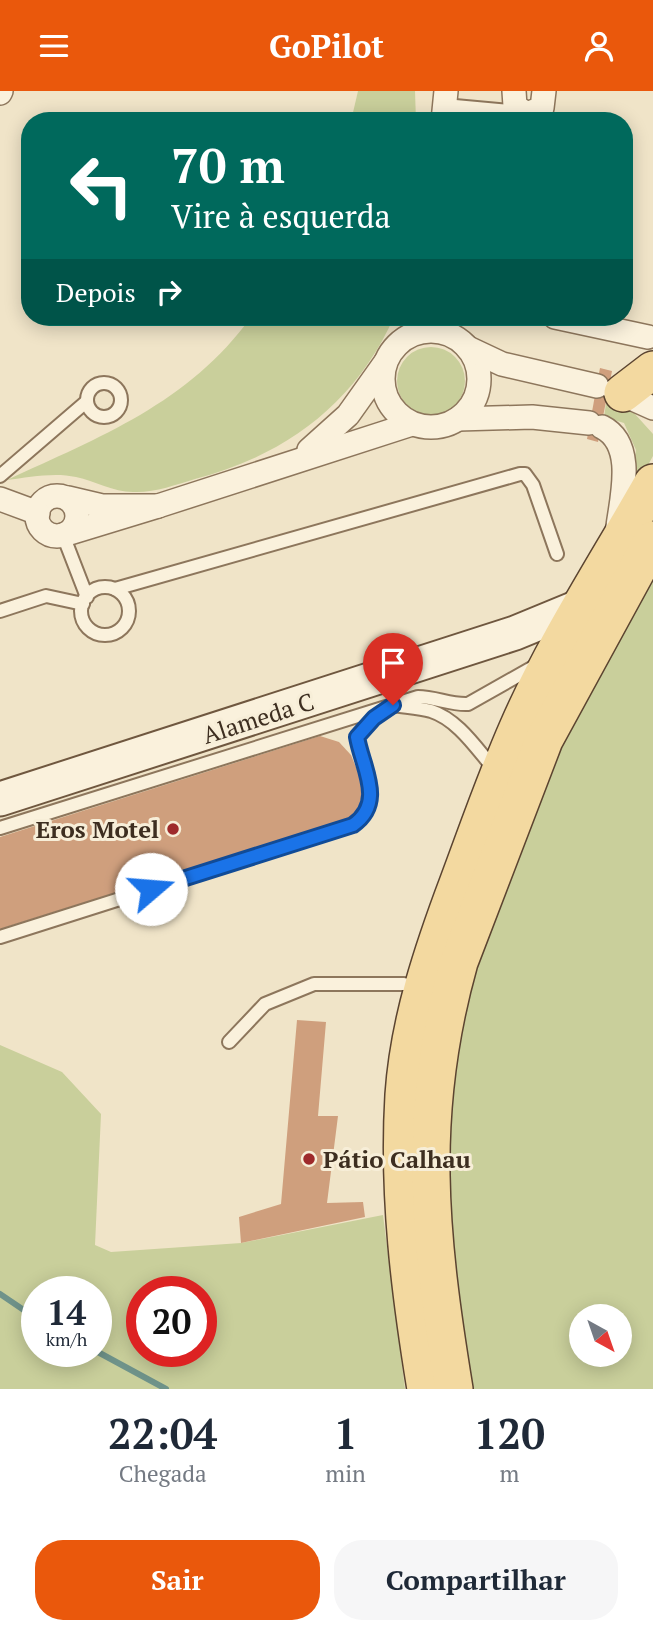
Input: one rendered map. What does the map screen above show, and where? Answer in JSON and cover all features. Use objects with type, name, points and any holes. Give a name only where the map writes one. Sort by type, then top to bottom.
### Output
[{"type":"main road","points":[[621,394],[650,354]]},
{"type":"main road","points":[[426,1389],[405,1243],[401,1192],[404,1093],[422,988],[499,774],[553,658],[653,483]]},
{"type":"main road","points":[[454,1389],[431,1232],[429,1184],[432,1104],[450,994],[459,962],[544,740],[653,540]]},
{"type":"street","points":[[522,109],[542,108],[544,91]]},
{"type":"street","points":[[291,461],[329,435],[360,400],[408,326]]},
{"type":"street","points":[[451,326],[477,362],[480,378],[477,394],[470,408],[458,419]]},
{"type":"street","points":[[578,326],[650,354]]},
{"type":"street","points":[[412,424],[399,415],[389,403],[383,372],[393,351],[426,331],[442,332],[502,364],[621,394]]},
{"type":"street","points":[[38,513],[44,531],[63,535],[412,424],[436,427],[458,419],[532,417],[595,425],[617,439],[623,457],[616,548]]},
{"type":"street","points":[[38,513],[49,498],[68,498],[102,506],[158,506]]},
{"type":"street","points":[[63,535],[77,521],[76,508],[68,498]]},
{"type":"street","points":[[0,499],[38,513]]},
{"type":"street","name":"Alameda C","points":[[0,799],[515,633],[583,605]]},
{"type":"street","points":[[515,633],[540,634],[550,645],[553,658]]},
{"type":"lane","points":[[444,101],[522,109]]},
{"type":"lane","points":[[0,476],[86,402]]},
{"type":"lane","points":[[0,611],[47,596],[85,600],[99,588],[115,589],[520,474],[525,474],[534,485],[556,554]]},
{"type":"lane","points":[[63,535],[85,600],[82,611],[86,625],[99,634],[114,634],[126,623],[129,616],[127,600],[115,589]]},
{"type":"lane","points":[[0,828],[418,697],[430,697],[456,705],[468,704],[553,658]]},
{"type":"lane","points":[[0,937],[353,825],[366,812],[370,797],[370,776],[357,737],[374,718],[393,705],[432,712],[446,719],[461,730],[499,774]]},
{"type":"lane","points":[[229,1042],[265,1004],[314,984],[404,984],[422,988]]},
{"type":"green space","points":[[358,91],[415,91],[416,112],[353,112]]},
{"type":"green space","points":[[244,326],[389,326],[359,376],[314,422],[259,456],[228,469],[172,486],[133,492],[59,475],[7,480],[141,415],[200,373]]},
{"type":"green space","points":[[431,347],[444,350],[455,357],[462,368],[465,381],[462,394],[455,405],[444,412],[431,415],[418,412],[407,405],[400,394],[397,381],[400,368],[407,357],[418,350]]},
{"type":"green space","points":[[607,397],[625,403],[653,434],[653,456],[630,497],[636,450],[624,423],[604,417]]},
{"type":"green space","points":[[653,569],[653,1389],[469,1389],[439,1170],[461,1002],[572,708]]},
{"type":"green space","points":[[0,1045],[62,1072],[101,1114],[95,1245],[111,1252],[241,1243],[383,1215],[405,1389],[0,1389]]},
{"type":"building","points":[[600,368],[612,371],[598,442],[587,439]]},
{"type":"building","name":"Eros Motel","points":[[320,736],[339,742],[351,755],[360,777],[362,795],[358,810],[347,820],[0,929],[0,837]]},
{"type":"building","name":"Pátio Calhau","points":[[297,1020],[326,1022],[318,1116],[338,1116],[327,1203],[363,1202],[365,1217],[241,1243],[239,1217],[281,1204]]},
{"type":"waterway","points":[[0,1294],[21,1308]]},
{"type":"waterway","points":[[112,1360],[166,1389]]},
{"type":"place","name":"Eros Motel","points":[[173,829]]},
{"type":"place","name":"Pátio Calhau","points":[[309,1159]]},
{"type":"route","points":[[151,889],[353,825],[366,812],[370,797],[370,776],[359,750],[357,737],[374,718],[393,705]]}]
